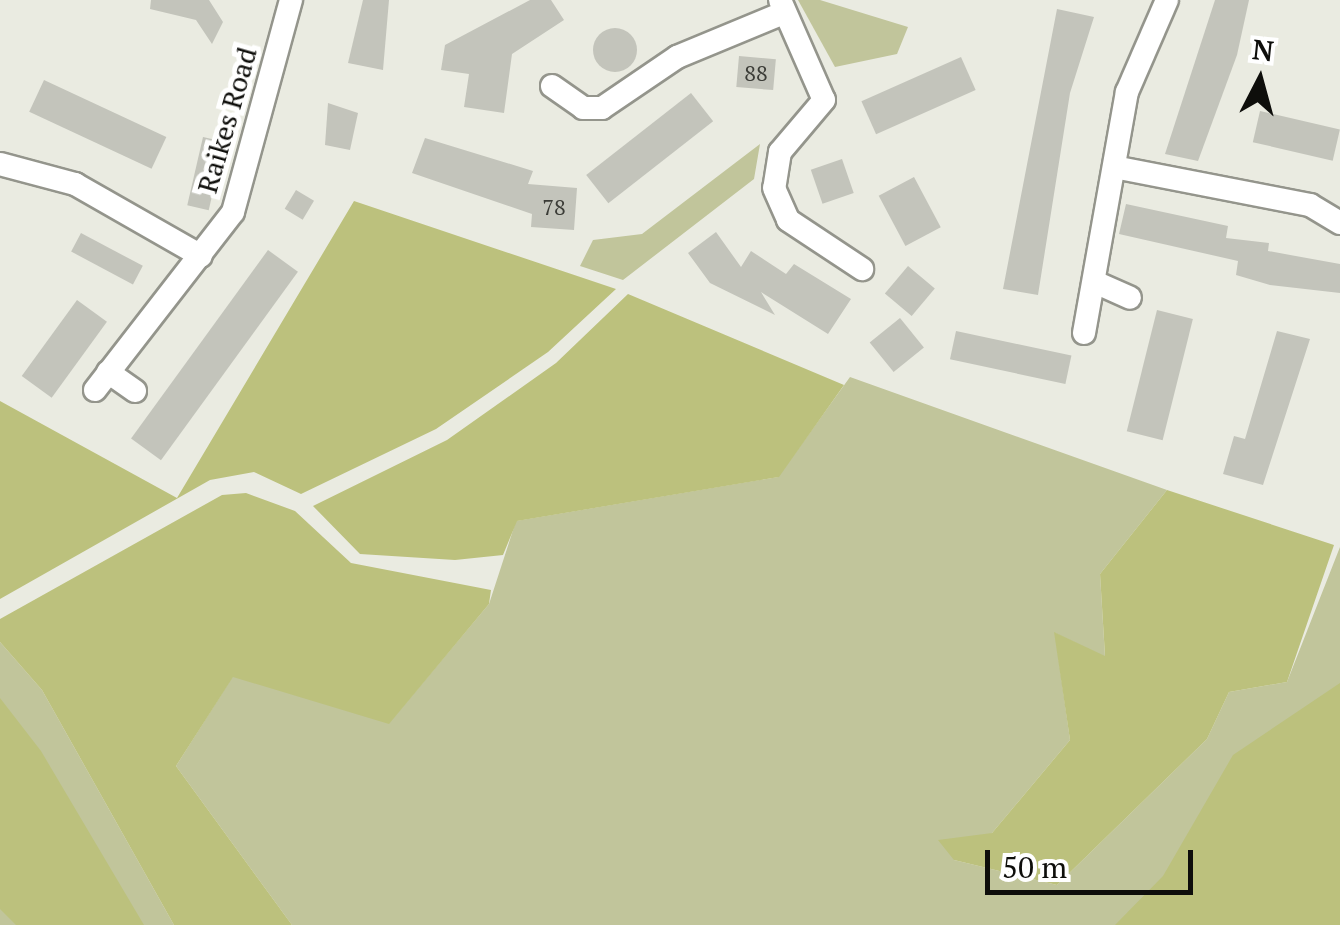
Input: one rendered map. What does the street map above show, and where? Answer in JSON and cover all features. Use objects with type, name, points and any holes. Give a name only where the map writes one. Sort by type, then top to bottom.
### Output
[{"type":"street","name":"Raikes Road","points":[[135,390],[101,381],[233,212],[256,148],[291,0]]},
{"type":"street","points":[[1084,333],[1097,283],[1127,92],[1167,0]]},
{"type":"street","points":[[552,86],[576,117],[624,100],[677,57],[780,7],[824,100],[780,152],[774,188],[788,220],[862,269]]},
{"type":"street","points":[[0,164],[75,184],[201,256]]},
{"type":"street","points":[[1114,167],[1310,204],[1340,223]]},
{"type":"street","points":[[832,249],[846,229]]},
{"type":"street","points":[[1097,283],[1130,298]]},
{"type":"green space","points":[[798,0],[820,0],[908,27],[897,54],[835,67]]},
{"type":"green space","points":[[760,144],[754,179],[623,280],[580,266],[593,240],[642,234]]},
{"type":"green space","points":[[354,201],[616,289],[548,352],[436,429],[301,494],[254,472],[210,480],[0,599],[0,401],[177,498]]},
{"type":"green space","points":[[628,294],[844,385],[779,477],[517,521],[503,555],[455,560],[360,554],[313,506],[447,440],[556,363]]},
{"type":"green space","points":[[850,377],[1167,490],[1100,574],[1105,657],[1055,633],[1070,740],[992,833],[954,860],[1057,885],[1207,739],[1229,692],[1287,682],[1340,547],[1340,925],[292,925],[176,766],[233,676],[389,723],[489,604],[516,521],[778,477]]},
{"type":"green space","points":[[1167,490],[1334,545],[1287,682],[1229,692],[1207,739],[1057,885],[954,860],[938,840],[992,833],[1070,740],[1054,632],[1105,656],[1100,574]]},
{"type":"green space","points":[[246,493],[295,511],[351,563],[491,590],[489,604],[389,724],[233,677],[176,766],[292,925],[174,925],[42,690],[0,642],[0,619],[222,495]]},
{"type":"green space","points":[[0,642],[42,690],[174,925],[0,925]]},
{"type":"green space","points":[[1340,683],[1340,925],[1115,925],[1163,876],[1233,755]]},
{"type":"green space","points":[[0,698],[41,751],[144,925],[16,925],[0,909]]},
{"type":"building","points":[[151,0],[209,0],[223,22],[212,44],[196,20],[150,9]]},
{"type":"building","points":[[363,0],[389,0],[383,70],[348,63]]},
{"type":"building","points":[[530,0],[551,0],[564,20],[512,54],[504,113],[464,107],[469,74],[441,70],[445,45]]},
{"type":"building","points":[[1215,0],[1249,0],[1237,55],[1198,161],[1165,154]]},
{"type":"building","points":[[1057,9],[1094,17],[1070,93],[1038,295],[1003,289]]},
{"type":"building","points":[[615,28],[631,34],[637,50],[631,66],[615,72],[599,66],[593,50],[599,34]]},
{"type":"building","points":[[739,56],[776,59],[773,90],[736,87]]},
{"type":"building","points":[[961,57],[976,90],[876,134],[861,101]]},
{"type":"building","points":[[44,80],[166,137],[152,169],[29,112]]},
{"type":"building","points":[[691,93],[713,121],[608,203],[586,175]]},
{"type":"building","points":[[328,103],[358,113],[350,150],[325,145]]},
{"type":"building","points":[[1260,111],[1340,129],[1333,161],[1253,142]]},
{"type":"building","points":[[203,137],[224,142],[209,210],[187,205]]},
{"type":"building","points":[[425,138],[533,171],[528,184],[577,188],[574,230],[531,227],[532,214],[412,173]]},
{"type":"building","points":[[842,159],[854,193],[823,204],[811,170]]},
{"type":"building","points":[[914,177],[941,227],[905,246],[879,196]]},
{"type":"building","points":[[296,190],[314,201],[303,220],[285,209]]},
{"type":"building","points":[[1126,204],[1228,226],[1226,238],[1269,243],[1268,251],[1340,264],[1340,293],[1270,285],[1236,275],[1238,261],[1119,234]]},
{"type":"building","points":[[716,232],[741,267],[751,251],[786,274],[794,264],[851,299],[828,334],[761,292],[775,315],[710,283],[688,253]]},
{"type":"building","points":[[81,233],[143,266],[133,284],[71,252]]},
{"type":"building","points":[[268,250],[298,272],[161,460],[131,439]]},
{"type":"building","points":[[908,266],[935,288],[912,316],[885,294]]},
{"type":"building","points":[[77,300],[107,322],[52,398],[22,376]]},
{"type":"building","points":[[1157,310],[1193,319],[1163,440],[1127,431]]},
{"type":"building","points":[[900,318],[924,348],[894,372],[870,343]]},
{"type":"building","points":[[956,331],[1071,356],[1065,384],[950,359]]},
{"type":"building","points":[[1277,331],[1310,339],[1263,485],[1223,474],[1234,436],[1245,439]]}]
